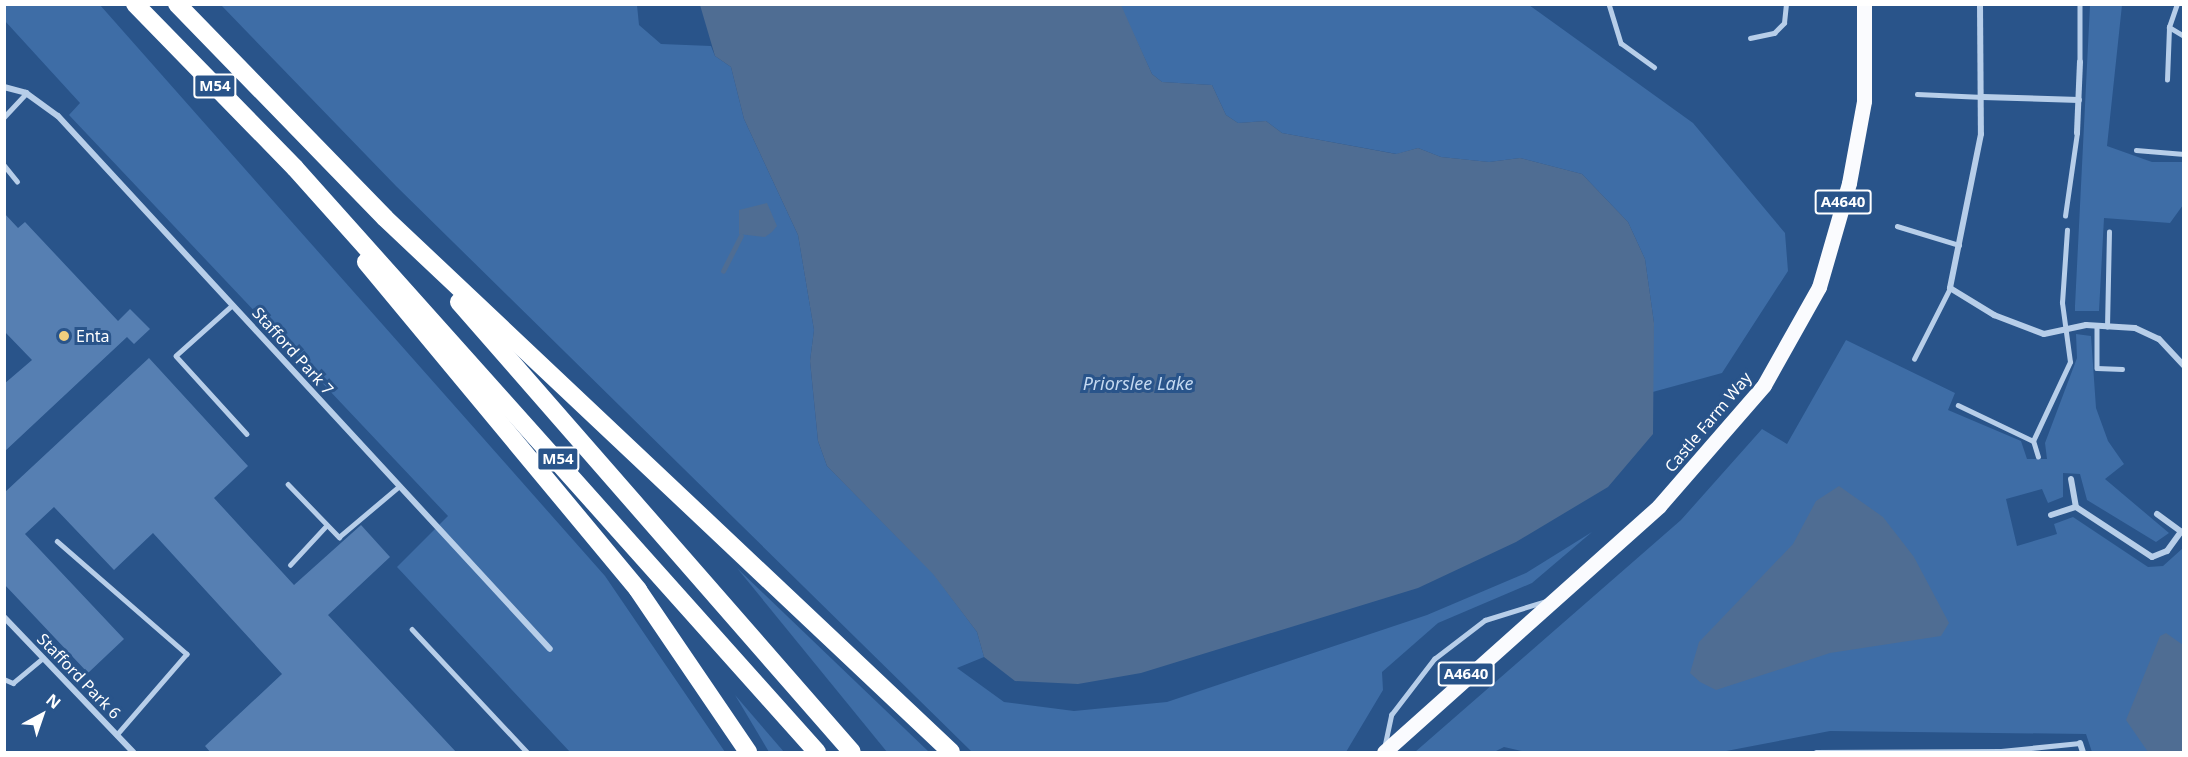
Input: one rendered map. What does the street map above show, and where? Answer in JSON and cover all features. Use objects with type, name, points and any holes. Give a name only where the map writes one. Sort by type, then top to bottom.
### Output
[{"type":"highway","name":"M54","points":[[135,4],[295,168],[817,753]]},
{"type":"highway","name":"M54","points":[[177,4],[385,218],[852,753]]},
{"type":"highway","points":[[295,168],[384,285],[638,590],[748,753]]},
{"type":"highway","points":[[385,218],[951,753]]},
{"type":"main road","name":"Castle Farm Way","points":[[1384,753],[1551,600],[1659,506],[1707,457],[1796,334],[1819,287],[1849,183],[1864,101],[1864,4]]},
{"type":"street","points":[[1980,4],[1983,98],[1981,134],[1950,288],[2026,329],[2053,334],[2097,326],[2147,333],[2184,366]]},
{"type":"street","points":[[2077,133],[2080,62]]},
{"type":"street","name":"Stafford Park 7","points":[[4,87],[26,93],[58,116],[233,305],[397,488],[550,649]]},
{"type":"street","points":[[1983,98],[2079,100]]},
{"type":"street","points":[[2071,479],[2076,507],[2152,556],[2167,551],[2182,533],[2157,514]]},
{"type":"street","points":[[2051,516],[2076,507]]},
{"type":"street","name":"Stafford Park 6","points":[[4,617],[133,753]]},
{"type":"street","points":[[2080,743],[2083,753]]},
{"type":"lane","points":[[1609,4],[1621,43],[1654,67]]},
{"type":"lane","points":[[1750,38],[1774,33],[1784,23],[1786,4]]},
{"type":"lane","points":[[2080,4],[2080,62]]},
{"type":"lane","points":[[2167,80],[2169,27],[2176,4]]},
{"type":"lane","points":[[2169,27],[2184,36]]},
{"type":"lane","points":[[4,117],[26,93]]},
{"type":"lane","points":[[1917,94],[1983,98]]},
{"type":"lane","points":[[2065,216],[2077,133]]},
{"type":"lane","points":[[2136,150],[2184,154]]},
{"type":"lane","points":[[4,165],[17,181]]},
{"type":"lane","points":[[1897,226],[1959,245]]},
{"type":"lane","points":[[2038,457],[2033,441],[2070,362],[2066,330],[2067,230]]},
{"type":"lane","points":[[2107,327],[2109,232]]},
{"type":"lane","points":[[1914,358],[1950,288]]},
{"type":"lane","points":[[233,305],[176,356],[247,434]]},
{"type":"lane","points":[[2097,326],[2097,368],[2122,369]]},
{"type":"lane","points":[[1958,405],[2033,441]]},
{"type":"lane","points":[[288,484],[339,537],[397,488]]},
{"type":"lane","points":[[290,565],[326,526]]},
{"type":"lane","points":[[57,541],[187,654],[117,735]]},
{"type":"lane","points":[[1384,753],[1391,715],[1434,659],[1485,620],[1551,600]]},
{"type":"lane","points":[[412,629],[528,753]]},
{"type":"lane","points":[[4,679],[12,683],[43,658]]},
{"type":"lane","points":[[1816,753],[2001,751],[2080,743]]},
{"type":"shaded area","points":[[5,5],[100,5],[605,576],[725,752],[570,752],[397,567],[448,516],[69,115],[80,103],[5,21]]},
{"type":"shaded area","points":[[221,5],[637,5],[639,25],[661,44],[711,46],[715,56],[731,67],[744,119],[798,235],[814,330],[810,361],[818,441],[827,466],[933,573],[977,632],[984,657],[957,668],[1004,702],[1074,711],[1167,702],[1427,615],[1526,573],[1592,532],[1532,583],[1438,623],[1382,672],[1383,690],[1346,752],[972,752],[396,186]]},
{"type":"shaded area","points":[[1120,5],[1529,5],[1693,123],[1785,233],[1788,271],[1722,373],[1649,393],[1654,323],[1645,259],[1628,222],[1582,174],[1520,158],[1489,162],[1441,157],[1418,148],[1397,154],[1282,133],[1266,121],[1238,123],[1226,115],[1212,85],[1162,82],[1152,74]]},
{"type":"shaded area","points":[[2090,5],[2122,5],[2107,146],[2152,162],[2184,162],[2183,205],[2170,223],[2104,218],[2099,311],[2075,311],[2075,306]]},
{"type":"shaded area","points":[[2076,334],[2091,336],[2096,408],[2108,441],[2124,464],[2105,479],[2169,533],[2156,542],[2087,500],[2080,474],[2063,473],[2063,497],[2048,503],[2042,489],[2006,499],[2017,546],[2057,534],[2054,524],[2073,517],[2148,567],[2163,566],[2183,548],[2183,752],[2092,752],[2086,734],[1830,731],[1721,752],[1526,752],[1504,747],[1494,752],[1415,752],[1681,520],[1762,429],[1787,444],[1846,340],[1955,393],[1948,410],[2021,441],[2027,459],[2047,459],[2045,443],[2077,358]]},
{"type":"shaded area","points":[[737,568],[929,752],[887,752]]},
{"type":"shaded area","points":[[735,695],[784,752],[769,752]]},
{"type":"water","name":"Priorslee Lake","points":[[700,5],[1121,5],[1152,74],[1162,82],[1212,85],[1226,115],[1238,123],[1266,121],[1282,133],[1396,154],[1418,148],[1441,157],[1489,162],[1520,158],[1582,174],[1628,222],[1645,259],[1654,323],[1653,434],[1608,487],[1516,542],[1418,588],[1141,673],[1078,684],[1015,681],[984,657],[977,632],[933,574],[827,466],[818,441],[810,361],[814,330],[798,235],[744,119],[731,67],[715,56]]},
{"type":"water","points":[[767,203],[777,226],[772,232],[765,237],[739,234],[739,210]]},
{"type":"water","points":[[1839,486],[1883,517],[1914,557],[1949,623],[1941,636],[1830,653],[1716,690],[1700,682],[1690,673],[1699,642],[1793,544],[1816,501]]},
{"type":"water","points":[[2166,633],[2183,645],[2183,752],[2148,752],[2126,720],[2160,636]]},
{"type":"building","name":"Enta","points":[[4,213],[18,228],[25,222],[118,321],[130,309],[150,329],[134,344],[127,337],[4,452],[4,384],[32,360],[4,331]]},
{"type":"building","points":[[149,358],[248,466],[214,498],[294,585],[361,525],[390,557],[328,615],[457,753],[211,753],[205,746],[282,674],[153,533],[114,570],[54,507],[25,534],[124,639],[88,673],[4,584],[4,493]]},
{"type":"waterway","points":[[723,271],[741,236]]},
{"type":"place","name":"Enta","points":[[64,336]]}]
